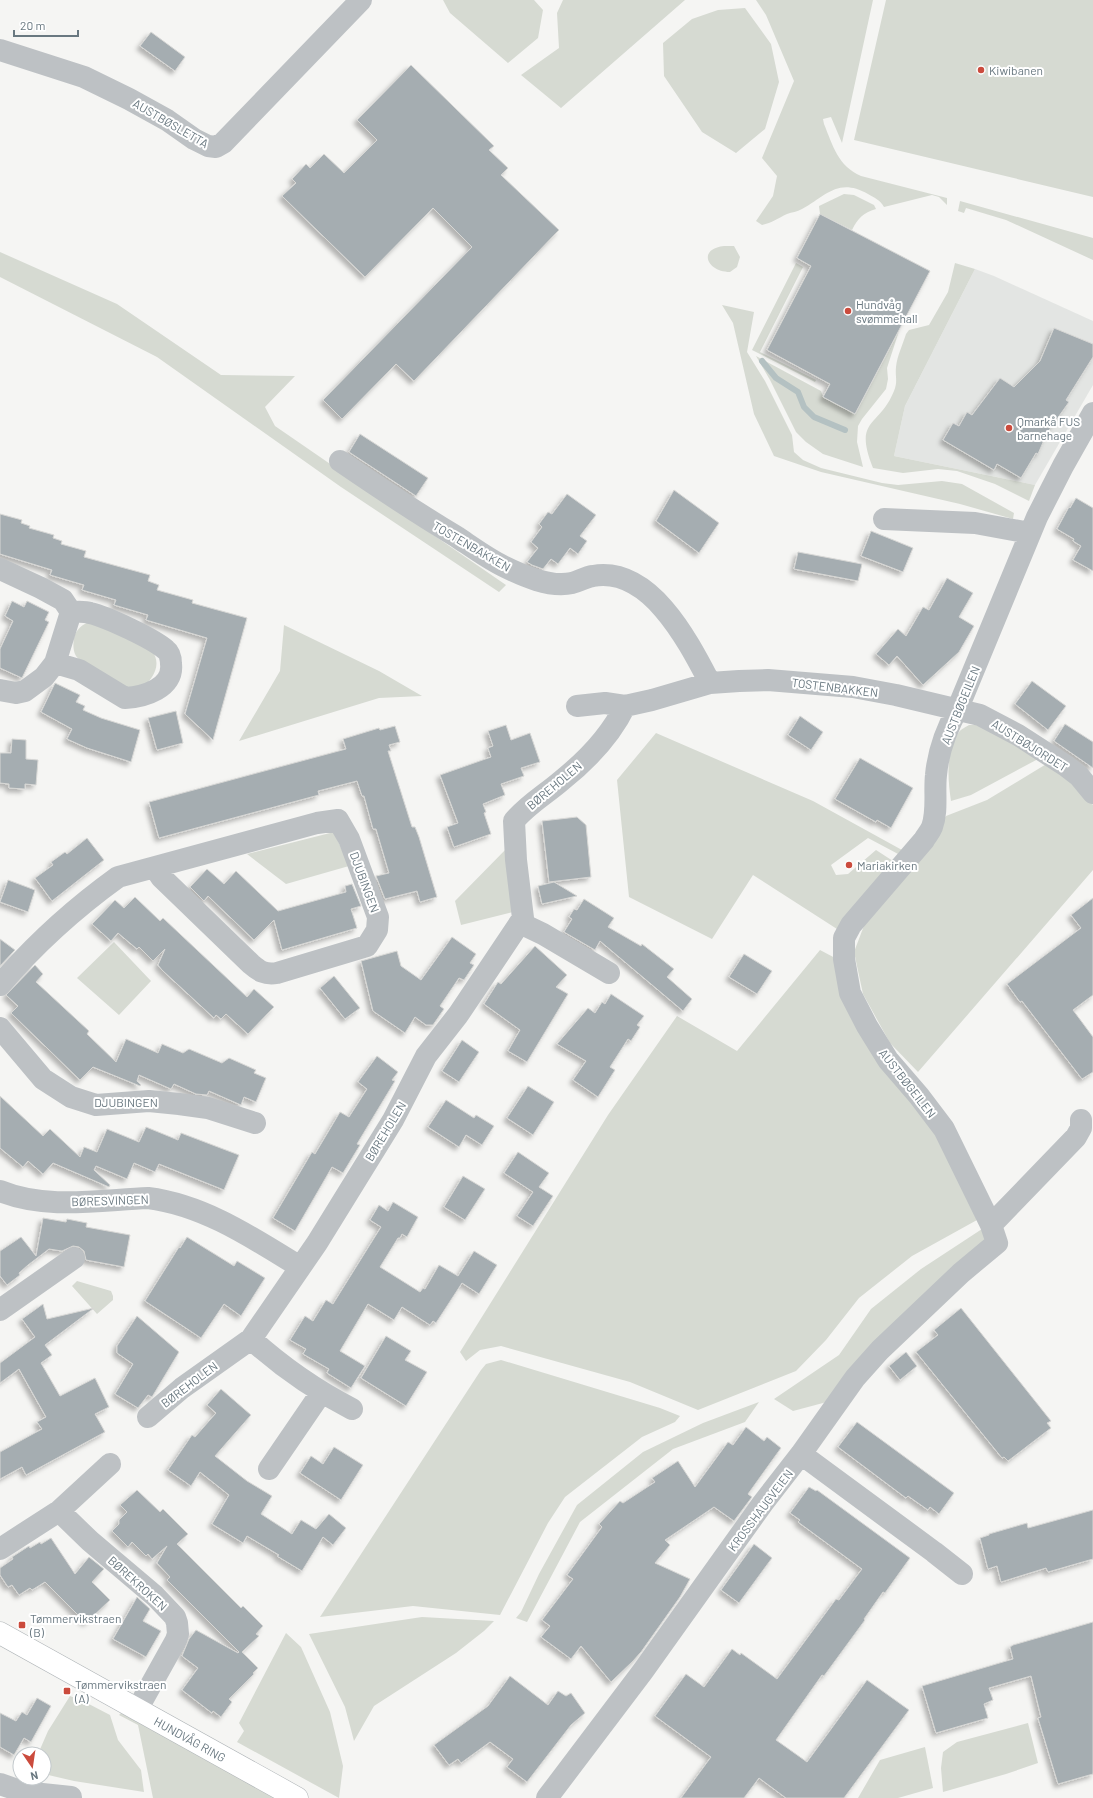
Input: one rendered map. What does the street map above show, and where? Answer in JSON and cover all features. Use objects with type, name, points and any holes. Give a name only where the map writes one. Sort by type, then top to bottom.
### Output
[{"type":"main road","name":"HUNDVÅG RING","points":[[0,1633],[297,1798]]},
{"type":"street","name":"AUSTBØSLETTA","points":[[0,50],[84,77],[167,120],[194,139],[208,146],[216,147],[223,144],[361,0]]},
{"type":"street","name":"AUSTBØGEILEN","points":[[994,1234],[944,1130],[888,1060],[867,1026],[850,993],[844,959],[844,938],[847,931],[924,840],[932,827],[935,808],[936,773],[951,720],[958,708],[1030,533],[1062,466],[1093,413]]},
{"type":"street","name":"TOSTENBAKKEN","points":[[340,460],[399,502],[502,566],[556,585],[573,583],[593,576],[614,576],[639,586],[658,601],[665,610],[698,659],[710,683]]},
{"type":"street","points":[[884,519],[975,523],[1030,533]]},
{"type":"street","points":[[0,569],[42,588],[63,600],[71,612]]},
{"type":"street","points":[[0,690],[16,693],[25,691],[44,677],[55,663],[71,612]]},
{"type":"street","points":[[55,663],[79,670],[125,698],[143,695],[156,689],[165,684],[170,674],[171,661],[168,651],[148,639],[108,620],[88,612],[71,612]]},
{"type":"street","name":"TOSTENBAKKEN","points":[[625,706],[652,700],[710,683],[768,680],[812,683],[882,692],[958,708]]},
{"type":"street","points":[[577,706],[605,703],[625,706]]},
{"type":"street","name":"BØREHOLEN","points":[[148,1417],[182,1388],[251,1339],[317,1243],[393,1120],[426,1056],[458,1015],[523,918],[523,907],[516,860],[514,821],[527,808],[573,772],[615,724],[625,706]]},
{"type":"street","name":"AUSTBØJORDET","points":[[958,708],[980,715],[1051,756],[1079,776],[1093,793]]},
{"type":"street","name":"DJUBINGEN","points":[[0,985],[37,945],[91,896],[118,877],[317,824],[338,820],[349,839],[378,917],[377,930],[367,946],[277,973],[263,973],[251,964],[161,877],[155,868]]},
{"type":"street","points":[[520,923],[543,934],[609,973]]},
{"type":"street","name":"DJUBINGEN","points":[[0,1028],[42,1079],[71,1097],[96,1105],[149,1101],[208,1108],[256,1123]]},
{"type":"street","points":[[994,1234],[1076,1137],[1080,1128],[1081,1120]]},
{"type":"street","name":"BØRESVINGEN","points":[[3,1198],[48,1202],[148,1198],[157,1199],[209,1214],[300,1267]]},
{"type":"street","name":"KROSSHAUGVEIEN","points":[[547,1798],[801,1454],[846,1389],[866,1365],[961,1273],[994,1234]]},
{"type":"street","points":[[0,1310],[74,1258]]},
{"type":"street","points":[[251,1339],[267,1354],[321,1392],[352,1409]]},
{"type":"street","points":[[269,1469],[321,1392]]},
{"type":"street","points":[[801,1454],[962,1574]]},
{"type":"street","points":[[0,1550],[59,1511],[110,1464]]},
{"type":"street","name":"BØREKROKEN","points":[[59,1511],[90,1541],[155,1596],[175,1617],[178,1634],[176,1640],[137,1710]]},
{"type":"street","points":[[0,1784],[23,1792],[71,1797]]},
{"type":"shaded area","points":[[443,0],[534,0],[543,10],[538,38],[508,63],[450,13]]},
{"type":"shaded area","points":[[563,0],[685,0],[561,108],[521,75],[559,48],[557,13]]},
{"type":"shaded area","points":[[756,0],[873,0],[842,143],[831,117],[823,119],[824,124],[837,154],[853,172],[861,176],[947,198],[947,205],[939,197],[932,195],[884,207],[877,199],[868,194],[858,189],[848,187],[833,190],[800,210],[787,214],[769,223],[762,225],[756,221],[773,196],[777,176],[762,158],[794,81],[766,15]]},
{"type":"shaded area","name":"Kiwibanen","points":[[886,0],[1093,0],[1093,197],[854,140]]},
{"type":"shaded area","points":[[745,8],[771,44],[779,82],[765,129],[736,153],[702,132],[664,76],[663,43],[692,19],[718,10]]},
{"type":"shaded area","points":[[844,194],[854,195],[874,205],[876,209],[861,216],[852,230],[820,214],[819,206]]},
{"type":"shaded area","points":[[960,201],[1093,238],[1093,260],[1006,220],[966,208],[964,213],[958,211]]},
{"type":"shaded area","points":[[724,246],[734,246],[740,257],[737,267],[730,272],[722,271],[716,268],[711,265],[708,260],[710,251]]},
{"type":"shaded area","points":[[0,252],[117,304],[221,375],[295,376],[265,407],[275,426],[506,585],[499,592],[341,487],[157,357],[0,277]]},
{"type":"shaded area","points":[[796,263],[803,267],[760,352],[816,380],[815,382],[752,350]]},
{"type":"shaded area","points":[[955,263],[975,269],[905,406],[894,456],[1035,485],[1029,501],[995,484],[957,471],[938,469],[903,473],[873,468],[868,452],[866,440],[867,431],[870,425],[882,412],[894,391],[897,363],[906,334],[909,330],[929,325],[948,292]]},
{"type":"shaded area","points":[[975,269],[994,276],[1093,321],[1093,385],[1035,485],[894,456],[905,406]]},
{"type":"shaded area","points":[[722,305],[754,312],[747,352],[765,381],[792,435],[794,452],[803,460],[821,468],[882,483],[898,485],[942,481],[962,484],[1014,513],[1013,519],[960,504],[821,472],[774,456],[754,414],[733,323]]},
{"type":"shaded area","points":[[899,331],[887,368],[888,379],[886,389],[858,426],[857,442],[863,467],[823,454],[806,442],[796,432],[770,380],[756,356],[821,391],[823,397],[855,414]]},
{"type":"shaded area","points":[[91,621],[136,640],[145,645],[151,651],[156,658],[156,665],[153,676],[147,683],[140,687],[126,690],[92,669],[76,656],[74,652],[74,640],[76,632],[80,627]]},
{"type":"shaded area","points":[[284,625],[379,671],[422,696],[379,698],[239,741],[280,671]]},
{"type":"shaded area","points":[[969,725],[982,725],[1038,759],[971,795],[951,801],[949,766],[951,748],[959,732]]},
{"type":"shaded area","points":[[656,733],[813,801],[902,850],[900,855],[868,838],[831,865],[836,875],[848,874],[876,850],[893,861],[837,929],[753,875],[712,939],[629,897],[617,780]]},
{"type":"shaded area","points":[[1048,763],[1074,780],[1093,805],[1093,870],[918,1072],[890,1043],[863,994],[854,952],[865,923],[946,816],[987,800]]},
{"type":"shaded area","points":[[334,832],[349,866],[286,884],[247,854]]},
{"type":"shaded area","points":[[509,846],[517,911],[461,925],[455,901]]},
{"type":"shaded area","points":[[114,942],[151,981],[119,1015],[77,978]]},
{"type":"shaded area","points":[[820,950],[837,959],[938,1133],[977,1220],[912,1256],[859,1298],[826,1340],[796,1371],[698,1410],[630,1382],[501,1346],[480,1350],[466,1361],[460,1352],[608,1115],[677,1016],[737,1051]]},
{"type":"shaded area","points":[[982,1229],[988,1240],[838,1399],[793,1411],[774,1399],[839,1355],[871,1309],[921,1269]]},
{"type":"shaded area","points":[[77,1281],[111,1291],[113,1300],[97,1314],[72,1286]]},
{"type":"shaded area","points":[[501,1360],[660,1408],[680,1416],[675,1422],[642,1437],[565,1497],[548,1523],[500,1615],[413,1606],[320,1617],[481,1370],[486,1364]]},
{"type":"shaded area","points":[[759,1402],[745,1422],[673,1449],[580,1522],[527,1622],[516,1618],[521,1612],[539,1574],[577,1505],[643,1452],[703,1423]]},
{"type":"shaded area","points":[[422,1617],[494,1621],[484,1631],[456,1653],[374,1706],[354,1741],[345,1707],[309,1634]]},
{"type":"shaded area","points":[[286,1633],[301,1647],[330,1712],[343,1766],[339,1798],[237,1742],[244,1731],[239,1723]]},
{"type":"shaded area","points":[[70,1696],[110,1715],[118,1740],[141,1770],[144,1792],[74,1781],[52,1776],[52,1746],[41,1746],[48,1731]]},
{"type":"shaded area","points":[[121,1713],[276,1798],[153,1798],[138,1725],[119,1715]]},
{"type":"shaded area","points":[[1028,1723],[1038,1763],[943,1792],[941,1768],[943,1752],[957,1742]]},
{"type":"shaded area","points":[[925,1747],[933,1788],[898,1798],[858,1798],[880,1760]]},
{"type":"building","points":[[151,32],[185,57],[175,71],[140,46]]},
{"type":"building","points":[[411,65],[494,146],[489,150],[508,168],[501,175],[559,230],[414,381],[396,364],[342,419],[323,400],[472,247],[433,208],[365,277],[282,196],[296,183],[292,179],[306,164],[310,168],[324,154],[344,173],[377,140],[357,120]]},
{"type":"building","name":"Hundvåg svømmehall","points":[[820,214],[930,271],[855,414],[823,397],[830,384],[767,350],[811,266],[797,258]]},
{"type":"building","points":[[1054,328],[1093,344],[1093,357],[1066,400],[1069,402],[1047,433],[1038,454],[1036,453],[1021,478],[997,464],[994,470],[943,440],[953,423],[959,426],[967,412],[972,415],[1000,378],[1014,387],[1040,361]]},
{"type":"building","points":[[360,434],[428,478],[416,496],[349,452]]},
{"type":"building","points":[[674,490],[719,523],[699,553],[656,521]]},
{"type":"building","points":[[567,494],[596,515],[580,536],[587,541],[578,554],[570,548],[558,564],[551,559],[543,569],[532,565],[527,562],[538,548],[531,542],[542,527],[539,524],[548,512],[552,514]]},
{"type":"building","points":[[1076,498],[1093,508],[1093,571],[1073,560],[1081,546],[1073,541],[1074,539],[1057,529],[1069,507],[1070,508]]},
{"type":"building","points":[[0,514],[22,520],[21,523],[30,526],[29,528],[54,535],[53,538],[62,541],[61,544],[86,551],[84,557],[150,575],[148,581],[159,585],[157,590],[193,600],[192,603],[247,618],[213,740],[185,714],[207,638],[146,620],[148,615],[114,605],[116,600],[82,590],[84,585],[50,575],[52,570],[0,554]]},
{"type":"building","points":[[871,531],[913,548],[903,572],[861,556]]},
{"type":"building","points":[[798,552],[862,564],[858,581],[794,569]]},
{"type":"building","points":[[947,578],[973,593],[959,617],[974,626],[959,652],[923,685],[897,656],[889,665],[876,654],[898,629],[906,636],[923,607],[929,610]]},
{"type":"building","points":[[12,601],[24,607],[27,601],[49,612],[45,620],[49,622],[22,678],[0,668],[0,649],[13,621],[5,616]]},
{"type":"building","points":[[1032,681],[1066,706],[1048,730],[1015,704]]},
{"type":"building","points":[[55,683],[80,695],[76,702],[85,706],[83,710],[101,718],[140,730],[131,762],[87,748],[67,739],[72,729],[41,712]]},
{"type":"building","points":[[176,711],[183,743],[157,750],[148,718]]},
{"type":"building","points":[[800,716],[823,732],[811,750],[788,735]]},
{"type":"building","points":[[1065,724],[1093,742],[1093,768],[1054,741]]},
{"type":"building","points":[[506,725],[511,740],[530,733],[540,762],[521,768],[524,776],[501,784],[505,795],[483,804],[486,812],[484,813],[491,834],[454,847],[447,827],[458,823],[440,775],[491,757],[488,748],[493,746],[488,731]]},
{"type":"building","points":[[395,726],[400,742],[389,745],[391,751],[388,751],[412,827],[415,827],[419,837],[437,897],[420,902],[417,891],[385,899],[376,876],[389,873],[376,829],[373,829],[364,796],[362,796],[357,781],[318,791],[319,795],[159,838],[149,802],[346,749],[343,739],[379,728],[380,730]]},
{"type":"building","points":[[12,739],[26,740],[26,759],[38,760],[36,785],[25,784],[25,789],[9,788],[9,784],[0,783],[0,753],[11,753]]},
{"type":"building","points":[[860,758],[913,788],[891,828],[877,820],[876,822],[835,799]]},
{"type":"building","points":[[577,817],[586,825],[591,877],[549,882],[542,821]]},
{"type":"building","points":[[87,838],[104,860],[52,901],[35,878],[53,865],[51,862],[65,852],[67,854]]},
{"type":"building","points":[[207,869],[224,884],[236,871],[278,911],[346,892],[345,886],[352,884],[361,906],[351,909],[357,928],[282,950],[274,920],[254,940],[208,896],[204,901],[190,887]]},
{"type":"building","points":[[8,880],[35,890],[28,912],[0,902]]},
{"type":"building","points":[[554,882],[577,896],[542,904],[538,886]]},
{"type":"building","points":[[135,897],[160,921],[163,918],[247,997],[254,989],[274,1007],[248,1034],[226,1014],[221,1019],[216,1015],[214,1018],[162,970],[158,965],[165,949],[153,961],[139,947],[137,949],[118,933],[111,941],[92,924],[115,900],[124,908]]},
{"type":"building","points":[[1093,898],[1093,995],[1073,1010],[1093,1037],[1093,1072],[1082,1079],[1022,1001],[1020,1002],[1007,984],[1081,928],[1071,915]]},
{"type":"building","points":[[584,899],[614,918],[608,927],[641,946],[642,944],[674,969],[667,977],[692,999],[683,1011],[600,941],[595,950],[564,932],[572,919],[569,917],[574,909],[577,910]]},
{"type":"building","points":[[452,937],[476,954],[470,963],[474,965],[464,980],[459,978],[440,1006],[444,1009],[433,1025],[426,1025],[415,1017],[405,1033],[373,1011],[361,961],[397,951],[401,966],[421,980]]},
{"type":"building","points":[[0,939],[15,950],[0,966]]},
{"type":"building","points":[[535,946],[567,975],[556,987],[568,994],[527,1062],[508,1051],[520,1030],[484,1004],[498,982],[501,984]]},
{"type":"building","points":[[744,954],[772,971],[757,994],[729,977]]},
{"type":"building","points":[[35,965],[43,974],[36,982],[89,1031],[87,1034],[116,1062],[126,1039],[158,1053],[162,1044],[183,1053],[189,1049],[222,1063],[229,1058],[256,1070],[254,1073],[266,1078],[256,1102],[244,1097],[241,1105],[209,1091],[207,1095],[196,1094],[174,1084],[171,1089],[139,1075],[137,1081],[141,1085],[140,1086],[93,1067],[80,1080],[11,1013],[18,1006],[6,995]]},
{"type":"building","points":[[334,976],[360,1008],[345,1019],[320,988]]},
{"type":"building","points":[[611,994],[644,1016],[637,1025],[640,1027],[631,1041],[628,1039],[610,1067],[615,1070],[598,1097],[573,1080],[586,1061],[557,1044],[588,1008],[595,1013],[602,1002],[605,1004]]},
{"type":"building","points":[[462,1040],[479,1052],[459,1082],[442,1071]]},
{"type":"building","points":[[377,1056],[398,1072],[392,1080],[395,1081],[357,1144],[360,1145],[343,1173],[332,1167],[295,1231],[273,1218],[312,1152],[315,1154],[340,1112],[349,1117],[367,1089],[358,1082]]},
{"type":"building","points":[[528,1086],[554,1102],[533,1135],[507,1118]]},
{"type":"building","points":[[0,1096],[43,1136],[50,1129],[80,1157],[84,1147],[97,1152],[107,1129],[139,1142],[146,1127],[178,1140],[181,1133],[239,1155],[224,1190],[159,1164],[155,1172],[134,1163],[127,1179],[96,1166],[94,1170],[110,1185],[109,1187],[53,1163],[43,1174],[28,1161],[23,1167],[0,1148]]},
{"type":"building","points":[[446,1100],[474,1118],[476,1115],[494,1126],[482,1145],[466,1135],[459,1147],[428,1127]]},
{"type":"building","points":[[518,1152],[549,1173],[539,1187],[553,1196],[533,1226],[517,1216],[533,1192],[504,1173]]},
{"type":"building","points":[[463,1176],[485,1189],[465,1220],[444,1207]]},
{"type":"building","points":[[393,1202],[418,1217],[407,1237],[402,1234],[400,1238],[398,1238],[380,1267],[420,1292],[423,1288],[425,1289],[439,1265],[458,1276],[474,1251],[497,1265],[479,1294],[462,1283],[436,1323],[433,1321],[430,1325],[402,1307],[394,1320],[368,1304],[340,1351],[365,1366],[351,1388],[327,1373],[329,1369],[303,1354],[306,1349],[290,1340],[305,1316],[313,1321],[326,1300],[333,1304],[381,1227],[370,1220],[379,1205],[388,1211]]},
{"type":"building","points":[[43,1218],[66,1222],[67,1219],[87,1223],[86,1227],[130,1235],[124,1267],[86,1260],[84,1251],[79,1247],[73,1246],[62,1251],[49,1249],[28,1265],[19,1273],[20,1275],[7,1285],[0,1276],[0,1251],[21,1237],[36,1256]]},
{"type":"building","points":[[187,1237],[234,1266],[237,1261],[265,1278],[241,1316],[224,1304],[201,1338],[145,1301],[179,1247],[180,1248]]},
{"type":"building","points":[[43,1304],[47,1319],[94,1308],[45,1345],[52,1355],[41,1363],[60,1396],[95,1378],[109,1407],[95,1414],[105,1432],[26,1475],[22,1467],[0,1479],[0,1452],[42,1429],[37,1422],[46,1417],[19,1369],[0,1383],[0,1363],[35,1337],[22,1319]]},
{"type":"building","points":[[961,1308],[1051,1421],[1047,1423],[1051,1428],[1008,1461],[1004,1457],[1002,1458],[916,1352],[938,1335],[934,1330]]},
{"type":"building","points":[[137,1316],[179,1352],[152,1397],[148,1395],[138,1408],[115,1394],[133,1364],[117,1353],[117,1346]]},
{"type":"building","points":[[386,1336],[411,1351],[405,1360],[427,1372],[406,1406],[361,1378]]},
{"type":"building","points":[[906,1352],[917,1366],[900,1380],[889,1366]]},
{"type":"building","points":[[221,1389],[251,1415],[215,1456],[247,1481],[272,1496],[261,1514],[292,1534],[301,1520],[316,1529],[329,1514],[346,1528],[333,1545],[323,1537],[302,1571],[247,1536],[243,1543],[212,1524],[229,1495],[200,1472],[191,1486],[168,1470],[192,1435],[195,1437],[216,1413],[207,1405]]},
{"type":"building","points":[[857,1422],[954,1493],[939,1514],[930,1507],[928,1510],[908,1496],[906,1498],[838,1447]]},
{"type":"building","points":[[746,1427],[764,1441],[767,1437],[781,1448],[748,1494],[752,1497],[734,1521],[714,1507],[665,1540],[670,1545],[655,1563],[690,1579],[680,1597],[633,1661],[611,1682],[581,1646],[571,1659],[541,1637],[550,1626],[542,1620],[573,1579],[567,1575],[602,1527],[599,1524],[620,1501],[623,1503],[655,1482],[652,1478],[678,1461],[695,1487],[728,1442],[733,1445]]},
{"type":"building","points":[[334,1447],[363,1465],[341,1500],[300,1473],[311,1456],[323,1464]]},
{"type":"building","points":[[809,1487],[816,1491],[817,1490],[910,1558],[885,1593],[883,1592],[864,1619],[865,1620],[824,1676],[822,1675],[776,1740],[807,1762],[867,1680],[909,1710],[844,1798],[786,1798],[759,1778],[744,1798],[681,1798],[711,1757],[655,1716],[686,1674],[704,1687],[732,1649],[740,1655],[741,1653],[777,1679],[836,1599],[839,1600],[862,1569],[798,1522],[800,1520],[790,1513]]},
{"type":"building","points":[[137,1490],[160,1512],[163,1509],[188,1534],[177,1544],[241,1608],[243,1606],[263,1626],[256,1634],[259,1636],[242,1652],[258,1668],[229,1699],[232,1702],[221,1717],[213,1711],[212,1713],[182,1690],[198,1668],[182,1656],[189,1639],[196,1630],[238,1653],[239,1652],[167,1580],[170,1577],[157,1563],[167,1546],[152,1559],[148,1554],[146,1556],[132,1542],[128,1547],[112,1531],[119,1524],[119,1520],[127,1512],[120,1505]]},
{"type":"building","points":[[1093,1510],[1093,1559],[1048,1572],[1046,1568],[1001,1582],[997,1566],[988,1569],[980,1538],[1027,1523],[1028,1528]]},
{"type":"building","points":[[51,1538],[75,1574],[89,1557],[104,1569],[92,1582],[110,1600],[86,1623],[45,1582],[32,1590],[30,1588],[19,1595],[12,1585],[8,1587],[0,1575],[0,1568],[13,1559],[12,1557],[29,1546],[30,1548],[40,1542],[41,1544]]},
{"type":"building","points":[[754,1544],[772,1558],[739,1603],[721,1590]]},
{"type":"building","points":[[137,1597],[150,1609],[143,1621],[161,1631],[146,1657],[113,1639]]},
{"type":"building","points":[[1093,1622],[1093,1774],[1058,1784],[1038,1718],[1041,1717],[1031,1676],[989,1688],[993,1700],[984,1704],[988,1718],[936,1733],[922,1686],[1013,1659],[1010,1647],[1013,1645]]},
{"type":"building","points":[[510,1676],[548,1705],[558,1691],[566,1696],[571,1693],[585,1713],[571,1725],[527,1782],[507,1767],[513,1759],[490,1742],[461,1763],[458,1759],[449,1765],[434,1745],[488,1706]]},
{"type":"building","points":[[37,1698],[51,1706],[31,1742],[24,1738],[19,1746],[12,1746],[12,1754],[0,1747],[0,1713],[16,1721],[22,1712],[27,1715]]},
{"type":"waterway","points":[[762,361],[776,378],[798,392],[804,407],[814,417],[845,430]]},
{"type":"place","name":"Kiwibanen","points":[[981,70]]},
{"type":"place","name":"Hundvåg svømmehall","points":[[848,311]]},
{"type":"place","name":"Qmarkå FUS barnehage","points":[[1009,428]]},
{"type":"place","name":"Mariakirken","points":[[849,865]]},
{"type":"place","name":"Tømmervikstraen (B)","points":[[22,1625]]},
{"type":"place","name":"Tømmervikstraen (A)","points":[[67,1691]]}]
